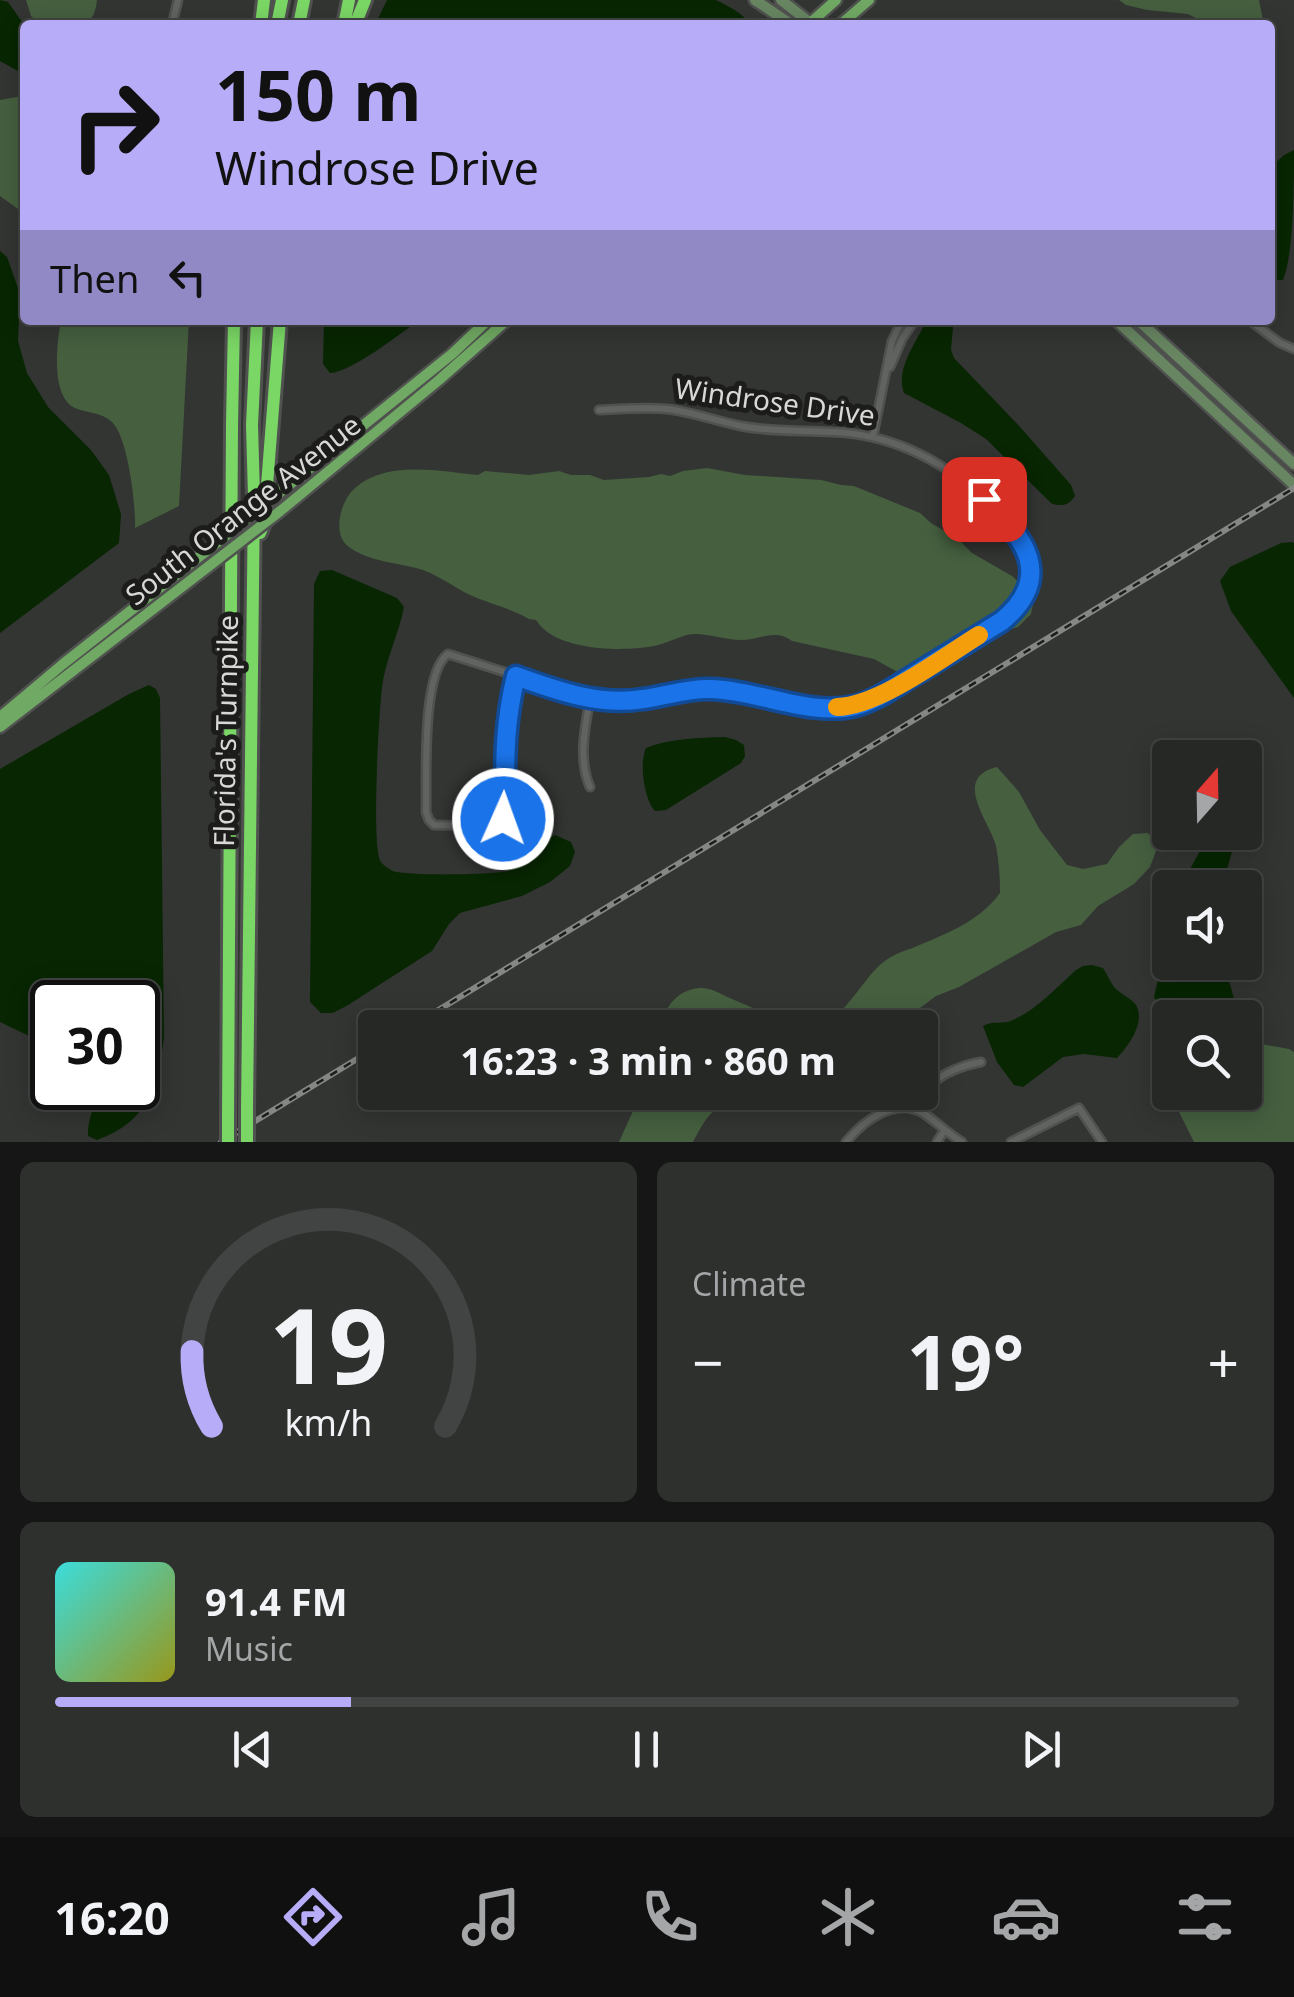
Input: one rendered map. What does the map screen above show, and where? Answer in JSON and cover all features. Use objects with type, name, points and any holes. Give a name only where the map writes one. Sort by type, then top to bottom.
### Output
[{"type":"highway","name":"Florida's Turnpike","points":[[228,1142],[234,325]]},
{"type":"highway","name":"Florida's Turnpike","points":[[247,1142],[252,425],[257,325]]},
{"type":"highway","points":[[253,555],[264,522],[280,325]]},
{"type":"main road","points":[[756,0],[785,20]]},
{"type":"main road","points":[[781,0],[806,20]]},
{"type":"main road","points":[[815,20],[836,0]]},
{"type":"main road","points":[[846,20],[869,0]]},
{"type":"main road","name":"South Orange Avenue","points":[[0,717],[406,392],[482,325]]},
{"type":"main road","name":"South Orange Avenue","points":[[0,727],[279,512],[501,325]]},
{"type":"main road","points":[[1121,325],[1294,484]]},
{"type":"main road","points":[[1143,325],[1294,464]]},
{"type":"street","points":[[874,436],[892,341],[900,325]]},
{"type":"street","points":[[888,373],[912,325]]},
{"type":"street","points":[[1256,325],[1294,349]]},
{"type":"street","name":"Windrose Drive","points":[[516,676],[505,734],[503,819],[490,826],[434,824],[426,812],[427,731],[438,666],[448,654],[590,699],[643,700],[709,688],[815,706],[850,707],[882,695],[1002,621],[1024,598],[1032,574],[1021,538],[1000,514],[968,484],[910,448],[874,436],[779,431],[669,410],[599,410]]},
{"type":"street","points":[[590,699],[584,747],[590,787]]},
{"type":"street","points":[[938,1080],[982,1062]]},
{"type":"street","points":[[1012,1142],[1079,1108],[1102,1142]]},
{"type":"street","points":[[846,1142],[888,1110]]},
{"type":"street","points":[[918,1110],[962,1142]]},
{"type":"street","points":[[938,1142],[944,1131]]},
{"type":"shaded area","points":[[0,0],[8,2],[21,20],[20,72],[0,61]]},
{"type":"shaded area","points":[[26,0],[97,0],[90,20],[35,20]]},
{"type":"shaded area","points":[[387,0],[716,0],[746,20],[377,20]]},
{"type":"shaded area","points":[[1119,0],[1259,0],[1263,20],[1199,20],[1188,14],[1126,5]]},
{"type":"shaded area","points":[[20,96],[20,210],[0,196],[0,100]]},
{"type":"shaded area","points":[[1294,150],[1293,218],[1287,268],[1283,280],[1275,280],[1275,163]]},
{"type":"shaded area","points":[[0,251],[7,257],[20,294],[18,341],[27,373],[48,407],[91,450],[109,475],[121,514],[119,543],[0,633]]},
{"type":"shaded area","points":[[60,325],[189,325],[179,506],[135,528],[130,472],[118,430],[103,416],[67,402],[57,368]]},
{"type":"shaded area","points":[[324,325],[413,325],[339,371],[330,373],[323,364]]},
{"type":"shaded area","points":[[924,325],[952,325],[954,358],[1071,485],[1075,496],[1070,502],[1052,504],[986,439],[904,393],[902,374]]},
{"type":"shaded area","points":[[707,468],[854,486],[920,513],[1027,589],[1033,604],[1031,614],[1018,627],[985,637],[931,677],[922,679],[903,675],[874,659],[780,635],[741,640],[695,634],[646,647],[600,648],[557,638],[536,620],[472,596],[423,570],[366,556],[344,542],[339,527],[341,511],[352,491],[379,474],[395,471],[529,475],[559,471],[604,480],[670,476]]},
{"type":"shaded area","points":[[1292,542],[1294,698],[1231,611],[1220,581],[1230,567],[1281,543]]},
{"type":"shaded area","points":[[332,570],[397,598],[404,607],[386,667],[381,702],[376,808],[382,863],[393,871],[414,874],[507,871],[522,864],[555,835],[571,842],[575,852],[570,866],[550,882],[522,896],[460,913],[432,951],[348,1005],[333,1013],[321,1013],[310,1002],[314,584],[320,571]]},
{"type":"shaded area","points":[[149,685],[160,698],[164,1038],[160,1061],[160,980],[30,980],[30,1036],[0,1022],[0,769]]},
{"type":"shaded area","points":[[725,737],[744,745],[741,763],[666,810],[655,811],[644,781],[646,748],[675,740]]},
{"type":"shaded area","points":[[997,767],[1019,792],[1040,830],[1067,865],[1083,869],[1107,864],[1133,834],[1148,833],[1152,850],[1156,851],[1150,867],[1134,884],[1098,906],[1081,925],[1056,932],[936,996],[917,1010],[842,1010],[884,961],[971,920],[1000,893],[996,846],[975,791],[984,773]]},
{"type":"shaded area","points":[[1201,850],[1232,850],[1227,870],[1189,870]]},
{"type":"shaded area","points":[[1092,965],[1103,968],[1116,989],[1136,1005],[1139,1019],[1130,1041],[1117,1058],[1084,1054],[1063,1057],[1023,1087],[1014,1085],[997,1062],[983,1026],[1022,1016],[1076,970]]},
{"type":"shaded area","points":[[1158,980],[1229,980],[1234,1000],[1156,1000]]},
{"type":"shaded area","points":[[701,988],[760,1010],[667,1010],[685,992]]},
{"type":"shaded area","points":[[1262,1044],[1294,1052],[1294,1142],[1194,1142],[1178,1110],[1262,1110]]},
{"type":"shaded area","points":[[93,1110],[140,1110],[115,1132],[97,1140],[88,1136]]},
{"type":"shaded area","points":[[633,1110],[715,1110],[693,1142],[619,1142]]},
{"type":"railway","points":[[438,1010],[1294,488]]},
{"type":"railway","points":[[221,1142],[358,1058]]},
{"type":"slow traffic","points":[[837,707],[850,707],[882,695],[979,635]]},
{"type":"route","points":[[503,819],[505,734],[516,676],[590,699],[643,700],[709,688],[830,708],[866,702],[1002,621],[1024,598],[1032,574],[1029,556],[1021,538],[984,499]]}]
